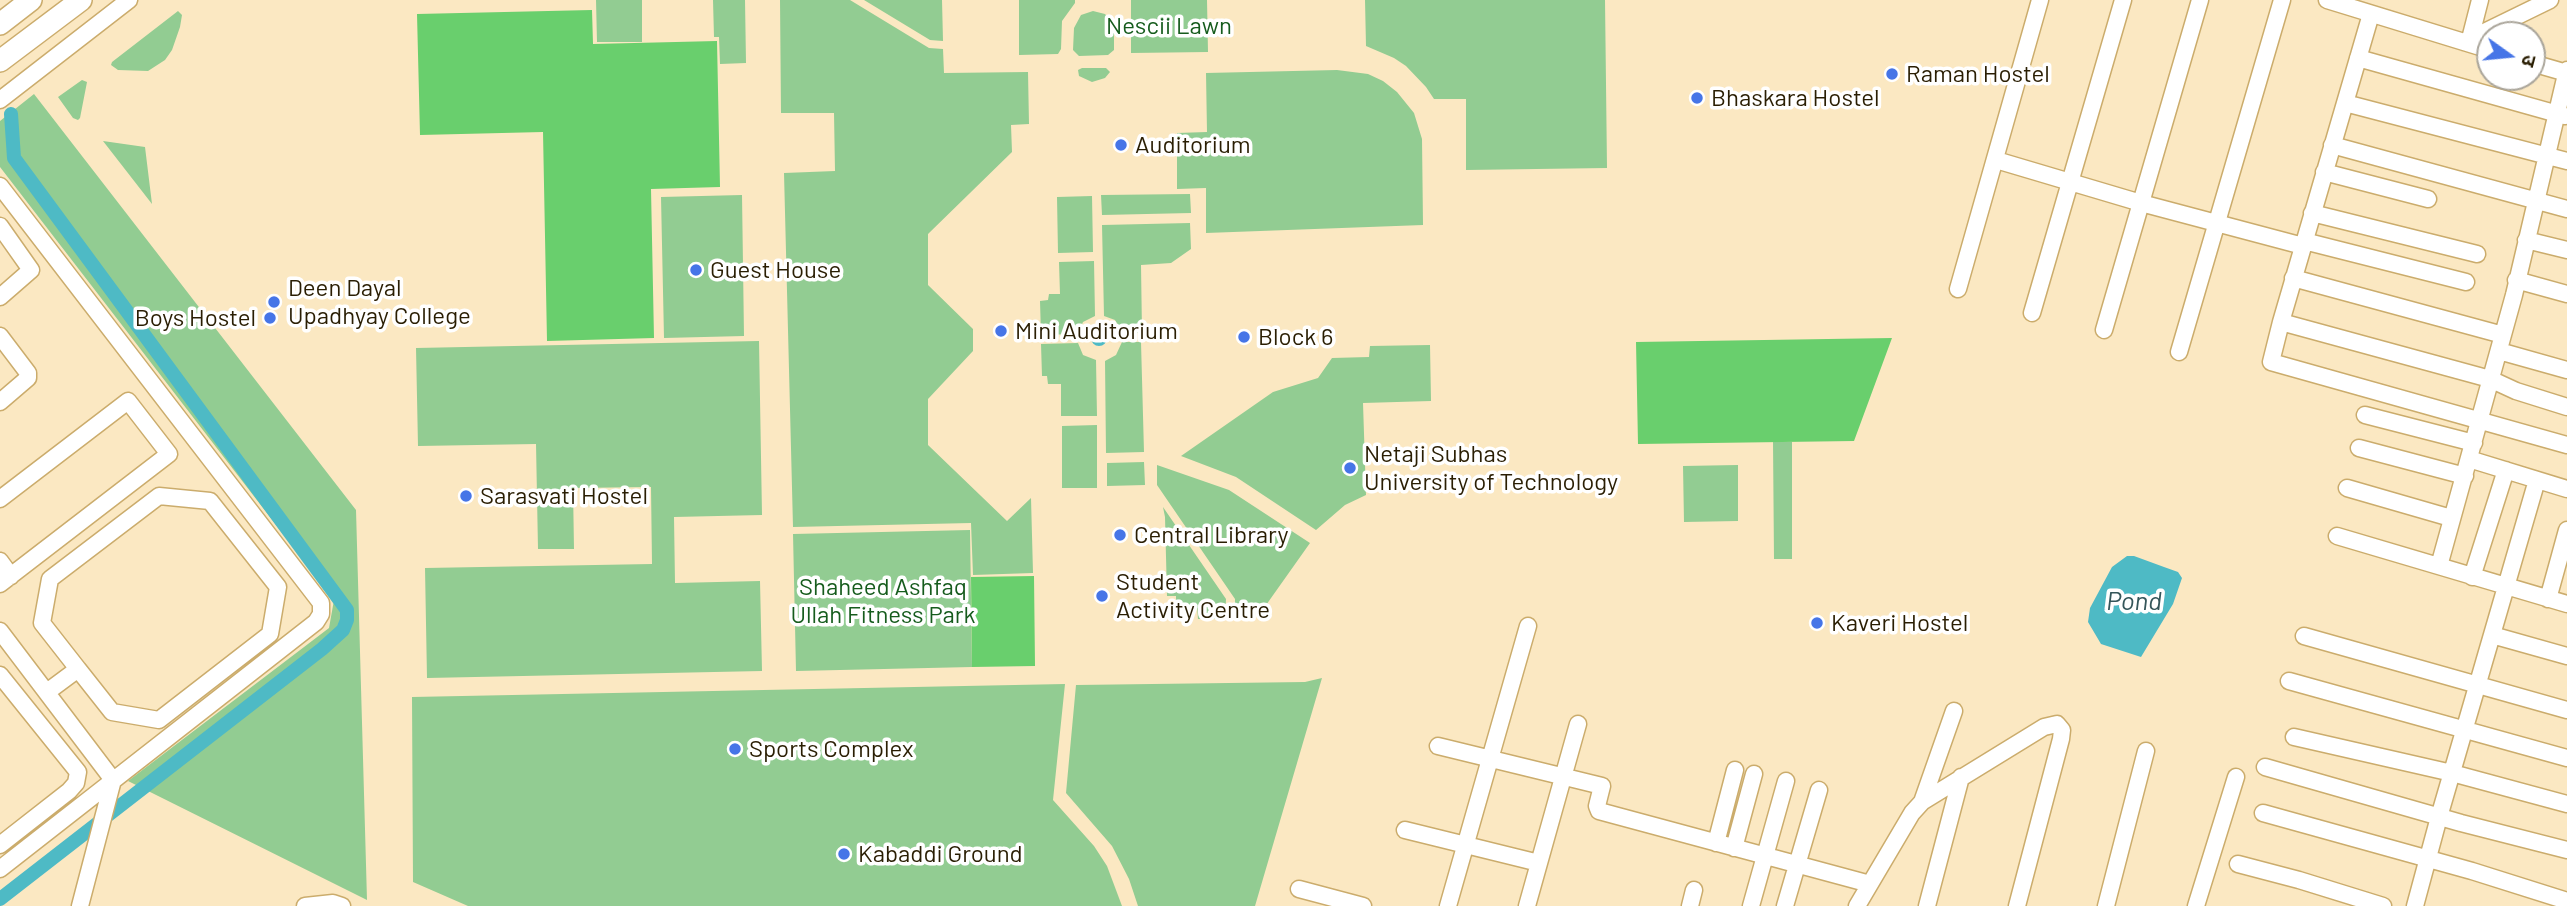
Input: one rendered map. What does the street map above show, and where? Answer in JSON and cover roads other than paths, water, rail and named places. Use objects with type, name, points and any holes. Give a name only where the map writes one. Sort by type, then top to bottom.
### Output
[{"type":"main road","points":[[0,24],[31,0]]},
{"type":"main road","points":[[0,61],[80,0]]},
{"type":"street","points":[[0,100],[129,0]]},
{"type":"street","points":[[1958,289],[2040,0]]},
{"type":"street","points":[[2032,313],[2123,0]]},
{"type":"street","points":[[2104,330],[2200,0]]},
{"type":"street","points":[[2179,352],[2282,0]]},
{"type":"street","points":[[2327,0],[2476,45]]},
{"type":"street","points":[[2467,41],[2480,0]]},
{"type":"street","points":[[2467,41],[2550,0]]},
{"type":"street","points":[[2371,14],[2271,359],[2274,365],[2567,445]]},
{"type":"street","points":[[2358,58],[2562,115]]},
{"type":"street","points":[[2438,566],[2501,343],[2546,156],[2562,115],[2567,72],[2546,67]]},
{"type":"street","points":[[2345,103],[2567,162]]},
{"type":"street","points":[[2332,145],[2567,209]]},
{"type":"street","points":[[1996,160],[2141,203],[2466,282]]},
{"type":"street","points":[[2324,172],[2428,199]]},
{"type":"street","points":[[0,187],[321,603],[321,614],[316,622],[0,869]]},
{"type":"street","points":[[2312,213],[2477,254]]},
{"type":"street","points":[[0,226],[31,271],[0,298]]},
{"type":"street","points":[[2526,240],[2567,250]]},
{"type":"street","points":[[2293,278],[2501,343],[2567,370]]},
{"type":"street","points":[[2516,280],[2567,294]]},
{"type":"street","points":[[2281,322],[2490,379],[2516,391],[2567,407]]},
{"type":"street","points":[[0,337],[28,373],[28,377],[0,402]]},
{"type":"street","points":[[0,499],[128,401],[169,454],[6,580],[0,561]]},
{"type":"street","points":[[2365,415],[2471,451],[2506,470],[2567,489]]},
{"type":"street","points":[[2359,448],[2465,476]]},
{"type":"street","points":[[2473,577],[2506,470]]},
{"type":"street","points":[[2416,906],[2439,817],[2538,480]]},
{"type":"street","points":[[2347,488],[2451,518]]},
{"type":"street","points":[[159,496],[210,501],[278,587],[270,634],[159,720],[112,712],[78,669],[42,623],[50,579],[159,496]]},
{"type":"street","points":[[2548,599],[2567,530]]},
{"type":"street","points":[[2337,536],[2567,604]]},
{"type":"street","points":[[1448,906],[1528,626]]},
{"type":"street","points":[[0,631],[5,648],[47,692],[114,780]]},
{"type":"street","points":[[2492,635],[2567,656]]},
{"type":"street","points":[[2304,636],[2567,710]]},
{"type":"street","points":[[47,692],[78,669]]},
{"type":"street","points":[[0,675],[78,772],[76,783],[69,791],[0,845]]},
{"type":"street","points":[[2289,681],[2567,758]]},
{"type":"street","points":[[1922,802],[1954,711]]},
{"type":"street","points":[[1527,906],[1578,724]]},
{"type":"street","points":[[1857,906],[1912,813],[1922,802],[2044,727],[2057,724],[2061,727],[2061,739],[2017,906]]},
{"type":"street","points":[[2294,737],[2452,773],[2567,804]]},
{"type":"street","points":[[1438,746],[1602,786],[1597,806],[1599,811],[1870,884]]},
{"type":"street","points":[[2106,906],[2146,751]]},
{"type":"street","points":[[2265,767],[2439,817],[2567,850]]},
{"type":"street","points":[[1716,843],[1735,770]]},
{"type":"street","points":[[1734,848],[1754,774]]},
{"type":"street","points":[[1927,906],[1961,776]]},
{"type":"street","points":[[2196,906],[2236,777]]},
{"type":"street","points":[[80,906],[114,780]]},
{"type":"street","points":[[1751,906],[1786,781]]},
{"type":"street","points":[[1785,906],[1819,790]]},
{"type":"street","points":[[2263,813],[2567,901]]},
{"type":"street","points":[[1405,830],[1539,863]]},
{"type":"street","points":[[2238,864],[2383,906]]},
{"type":"street","points":[[1298,889],[1363,906]]},
{"type":"street","points":[[1690,906],[1694,890]]},
{"type":"street","points":[[306,906],[333,903],[342,906]]},
{"type":"water","points":[[1099,330],[1105,332],[1105,344],[1099,346],[1093,344],[1091,338],[1093,332]]},
{"type":"water","name":"Pond","points":[[2127,556],[2178,572],[2182,578],[2173,604],[2141,657],[2101,644],[2088,622],[2090,608],[2112,567]]},
{"type":"waterway","points":[[0,899],[322,649],[343,630],[347,620],[347,610],[14,158],[11,114]]},
{"type":"place","name":"Raman Hostel","points":[[1892,74]]},
{"type":"place","name":"Bhaskara Hostel","points":[[1697,98]]},
{"type":"place","name":"Auditorium","points":[[1121,145]]},
{"type":"place","name":"Guest House","points":[[696,270]]},
{"type":"place","name":"Deen Dayal Upadhyay College","points":[[274,302]]},
{"type":"place","name":"Boys Hostel","points":[[270,318]]},
{"type":"place","name":"Mini Auditorium","points":[[1001,331]]},
{"type":"place","name":"Block 6","points":[[1244,337]]},
{"type":"place","name":"Netaji Subhas University of Technology","points":[[1350,468]]},
{"type":"place","name":"Sarasvati Hostel","points":[[466,496]]},
{"type":"place","name":"Central Library","points":[[1120,535]]},
{"type":"place","name":"Student Activity Centre","points":[[1102,596]]},
{"type":"place","name":"Kaveri Hostel","points":[[1817,623]]},
{"type":"place","name":"Sports Complex","points":[[735,749]]},
{"type":"place","name":"Kabaddi Ground","points":[[844,854]]},
{"type":"park label","name":"Nescii Lawn","points":[[1169,26]]},
{"type":"park label","name":"Shaheed Ashfaq Ullah Fitness Park","points":[[883,601]]}]
